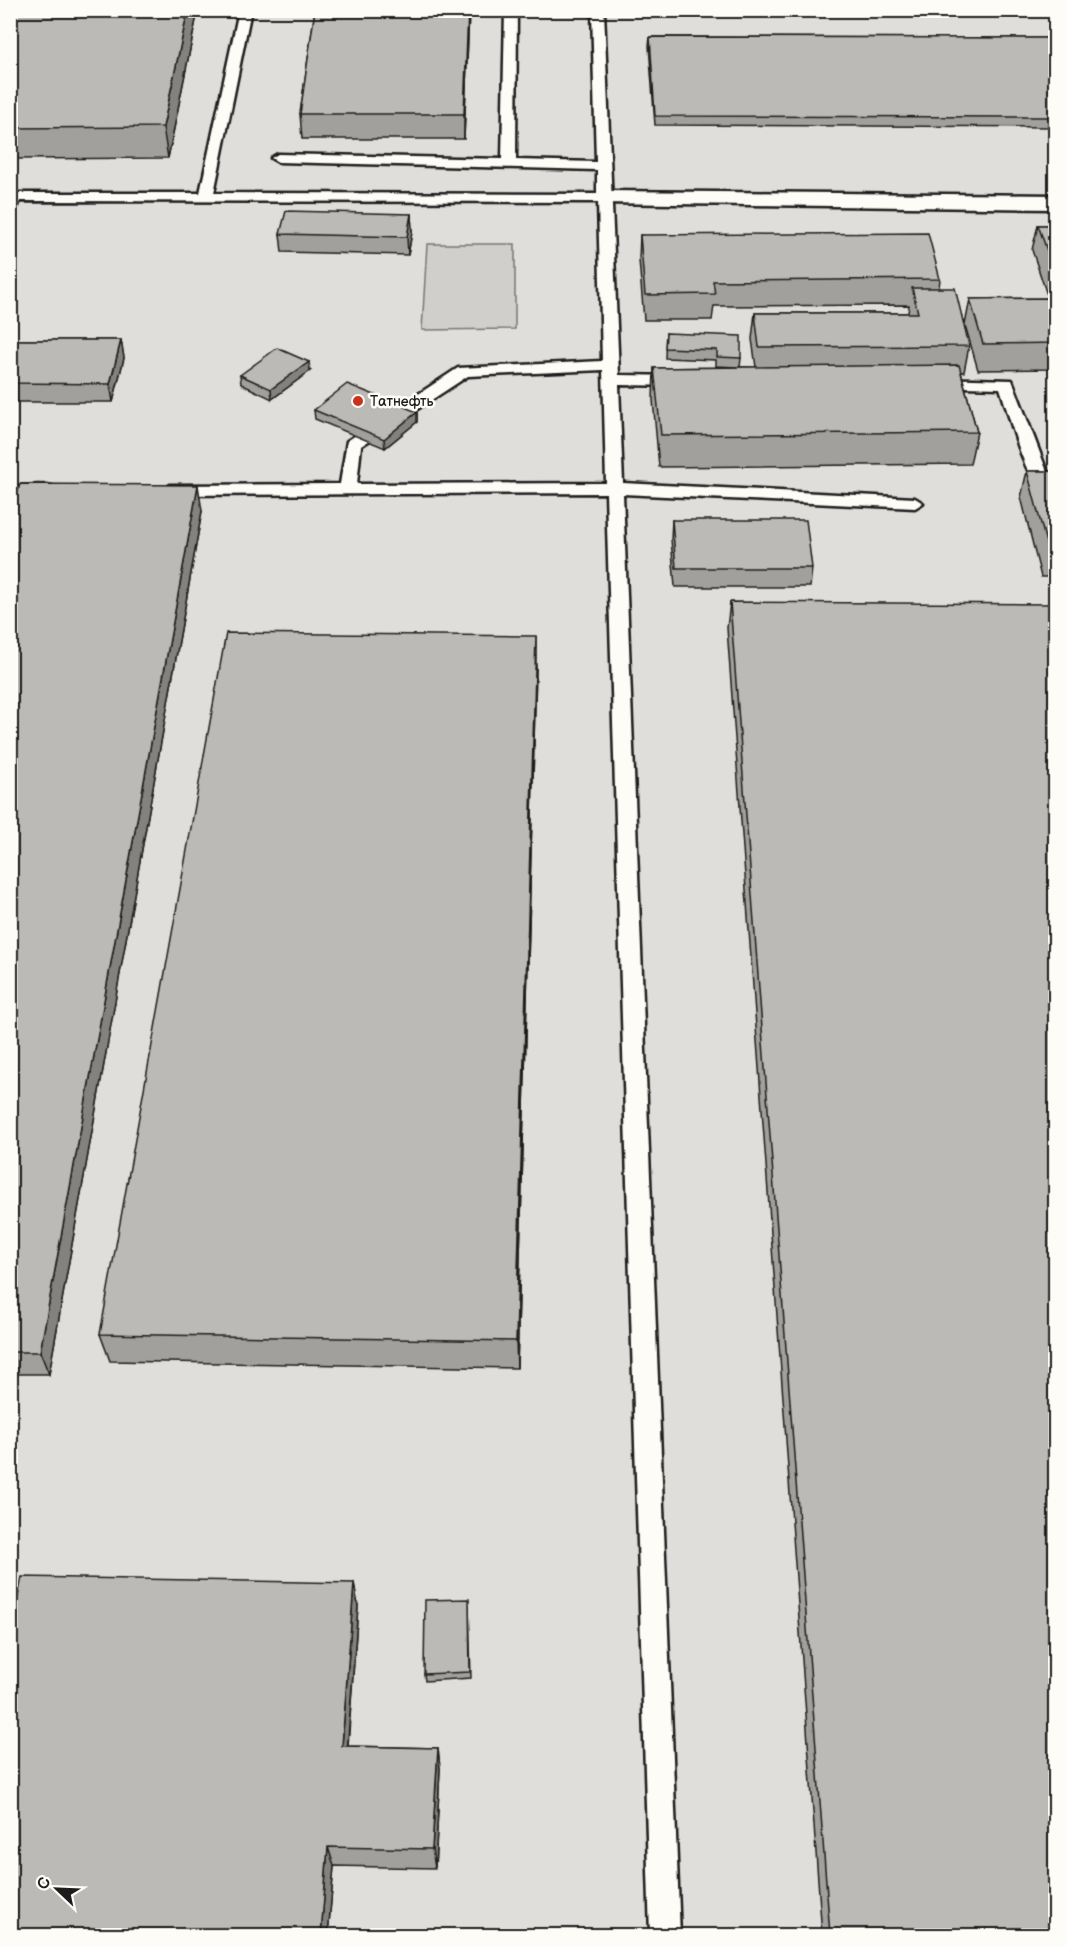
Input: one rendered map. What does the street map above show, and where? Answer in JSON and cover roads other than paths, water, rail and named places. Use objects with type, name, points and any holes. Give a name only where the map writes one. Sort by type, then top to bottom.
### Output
[{"type":"street","points":[[606,198],[1056,202]]},
{"type":"lane","points":[[206,198],[245,10]]},
{"type":"lane","points":[[509,164],[511,10]]},
{"type":"lane","points":[[598,10],[665,1935]]},
{"type":"lane","points":[[278,158],[605,166]]},
{"type":"lane","points":[[12,200],[606,198]]},
{"type":"lane","points":[[348,489],[353,444],[464,371],[610,373],[695,381]]},
{"type":"lane","points":[[922,382],[1006,383],[1034,464],[1045,487],[1056,488]]},
{"type":"lane","points":[[150,490],[614,488],[915,503]]},
{"type":"lane","points":[[10,491],[69,490]]},
{"type":"place","name":"Татнефть","points":[[358,401]]}]
